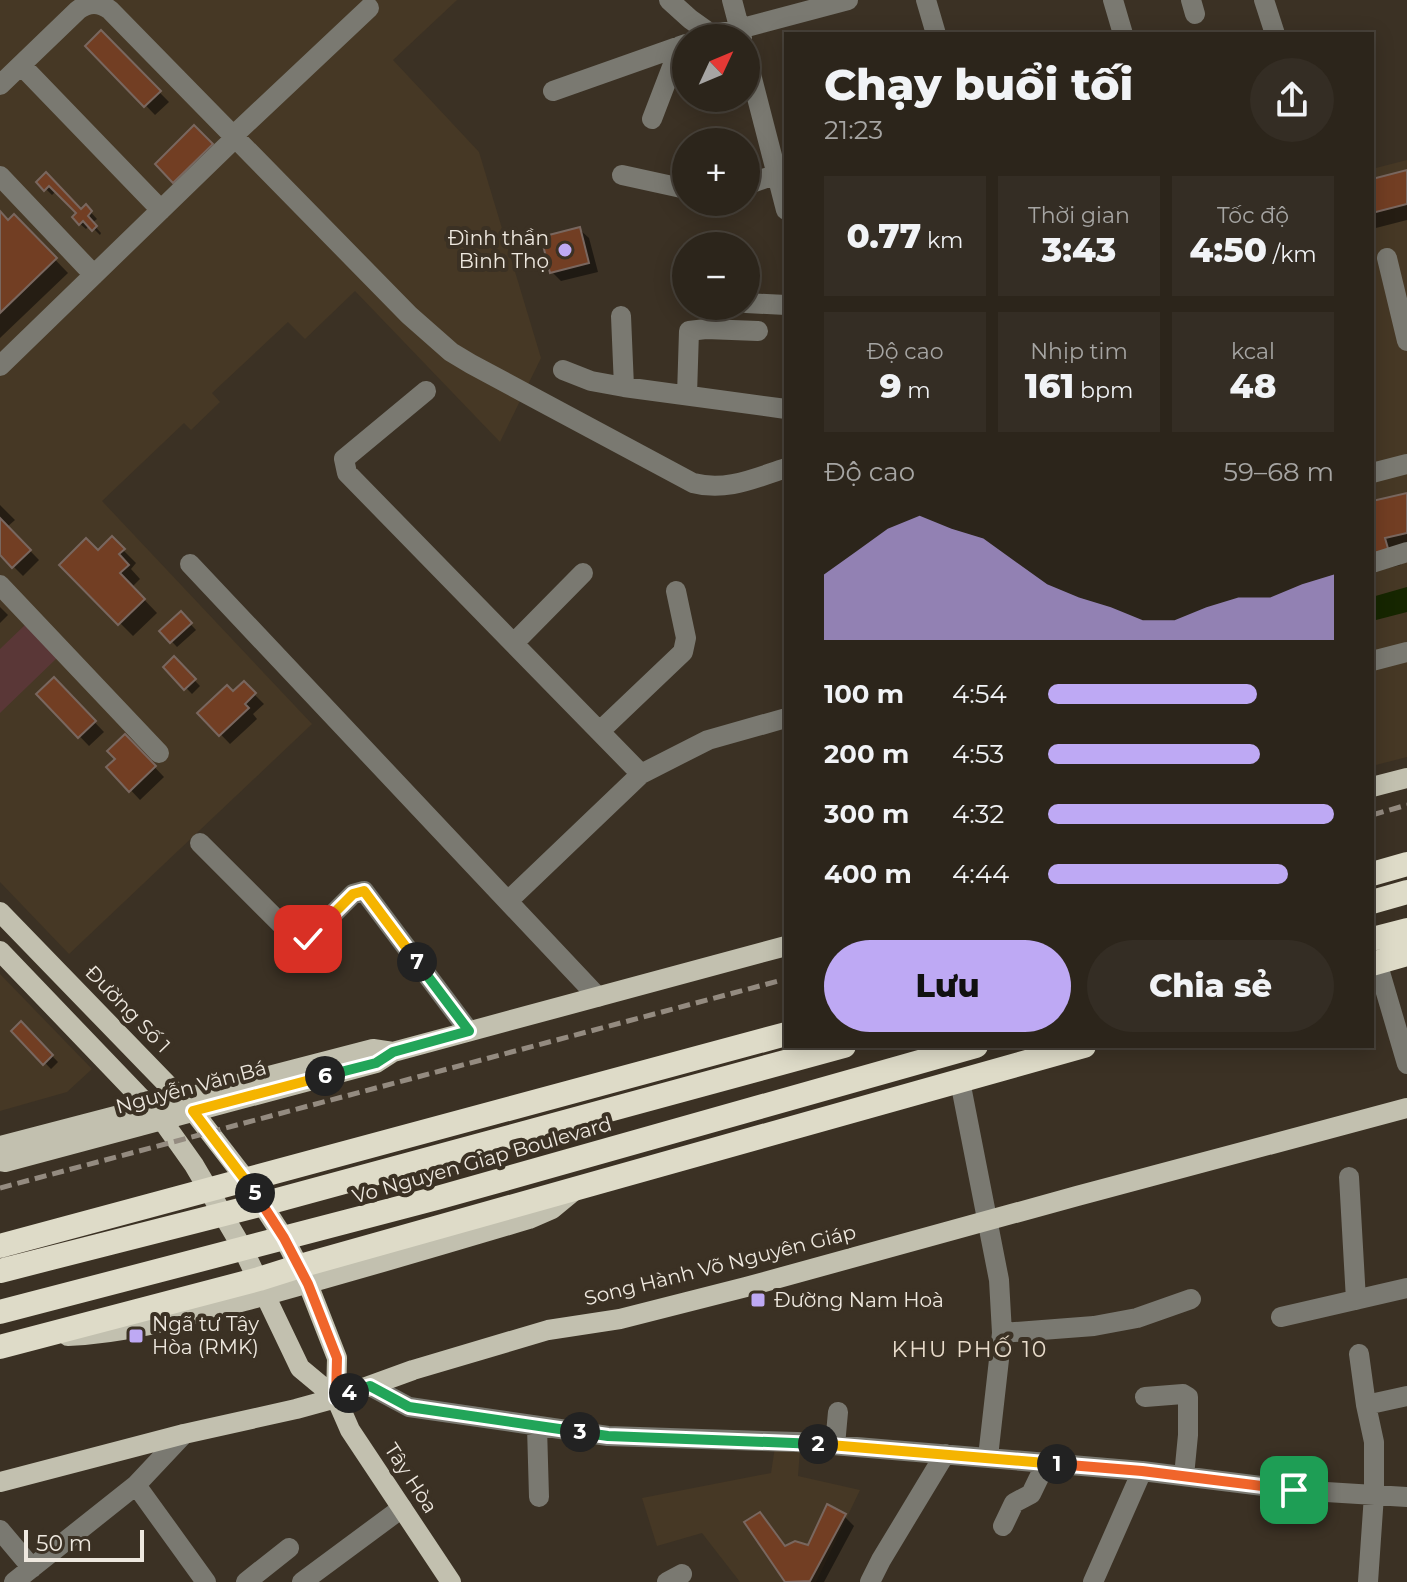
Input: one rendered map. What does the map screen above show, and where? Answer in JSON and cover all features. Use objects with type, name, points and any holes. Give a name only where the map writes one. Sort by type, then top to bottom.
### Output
[{"type":"highway","points":[[1374,873],[1407,864]]},
{"type":"highway","points":[[1374,901],[1407,892]]},
{"type":"highway","points":[[1374,955],[1407,930]]},
{"type":"highway","points":[[1374,955],[1407,954]]},
{"type":"highway","name":"Vo Nguyen Giap Boulevard","points":[[0,1246],[784,1035]]},
{"type":"highway","name":"Vo Nguyen Giap Boulevard","points":[[0,1271],[263,1204],[837,1048]]},
{"type":"highway","name":"Vo Nguyen Giap Boulevard","points":[[0,1312],[392,1210],[969,1048]]},
{"type":"highway","points":[[0,1347],[263,1287],[452,1224],[1077,1048]]},
{"type":"highway","points":[[392,1210],[452,1224]]},
{"type":"highway","points":[[304,1275],[322,1228]]},
{"type":"main road","points":[[1374,786],[1407,778]]},
{"type":"main road","name":"Đường Số 1","points":[[0,912],[187,1105],[247,1181],[284,1238]]},
{"type":"main road","name":"Nguyễn Văn Bá","points":[[0,1146],[376,1063],[393,1052],[784,947]]},
{"type":"main road","points":[[0,951],[156,1113],[210,1190]]},
{"type":"main road","name":"Song Hành Võ Nguyên Giáp","points":[[0,1482],[336,1398],[413,1370],[548,1330],[648,1312],[1407,1108]]},
{"type":"main road","name":"Nguyễn Văn Bá","points":[[0,1161],[5,1162],[156,1113]]},
{"type":"main road","name":"Tây Hòa","points":[[210,1190],[263,1287],[300,1368],[336,1398]]},
{"type":"main road","points":[[304,1275],[365,1269],[529,1219],[552,1209],[575,1190]]},
{"type":"main road","name":"Tây Hòa","points":[[284,1238],[304,1275],[337,1358],[336,1398],[350,1430],[451,1582]]},
{"type":"street","points":[[669,0],[695,24]]},
{"type":"street","points":[[732,0],[738,24]]},
{"type":"street","points":[[760,28],[848,0]]},
{"type":"street","points":[[926,0],[935,32]]},
{"type":"street","points":[[1113,0],[1122,32]]},
{"type":"street","points":[[1264,0],[1274,32]]},
{"type":"street","points":[[0,85],[78,10],[90,4],[100,4],[110,10],[423,329],[451,352],[693,483],[730,486],[784,469]]},
{"type":"street","points":[[0,366],[369,8]]},
{"type":"street","points":[[553,91],[672,49]]},
{"type":"street","points":[[21,65],[161,210]]},
{"type":"street","points":[[652,119],[672,71]]},
{"type":"street","points":[[760,102],[781,172],[784,195]]},
{"type":"street","points":[[760,180],[781,172]]},
{"type":"street","points":[[622,175],[672,186]]},
{"type":"street","points":[[0,176],[94,275]]},
{"type":"street","points":[[1387,258],[1407,341]]},
{"type":"street","points":[[760,304],[784,305]]},
{"type":"street","points":[[621,316],[624,387]]},
{"type":"street","points":[[687,395],[689,331],[758,331]]},
{"type":"street","points":[[563,370],[591,381],[624,387],[784,409]]},
{"type":"street","points":[[426,391],[344,459],[347,473],[641,774]]},
{"type":"street","points":[[1374,472],[1407,464]]},
{"type":"street","points":[[1374,562],[1407,552]]},
{"type":"street","points":[[190,564],[598,997]]},
{"type":"street","points":[[514,643],[583,573]]},
{"type":"street","points":[[0,585],[159,753]]},
{"type":"street","points":[[600,731],[683,652],[686,638],[676,591]]},
{"type":"street","points":[[1374,660],[1407,652]]},
{"type":"street","points":[[508,901],[641,774],[708,740],[784,719]]},
{"type":"street","points":[[200,843],[296,939],[308,939],[353,894],[364,891],[469,1031]]},
{"type":"street","points":[[1374,955],[1407,1064]]},
{"type":"street","points":[[960,1081],[999,1280],[1002,1333],[988,1457]]},
{"type":"street","points":[[1349,1177],[1356,1300]]},
{"type":"street","points":[[1281,1317],[1407,1288]]},
{"type":"street","points":[[1002,1333],[1094,1326],[1137,1318],[1191,1299]]},
{"type":"street","points":[[1359,1354],[1366,1405],[1374,1434],[1374,1495],[1368,1582]]},
{"type":"street","points":[[370,1386],[409,1407],[608,1436],[797,1442],[1142,1471],[1294,1490],[1407,1497]]},
{"type":"street","points":[[1145,1397],[1183,1394],[1188,1397],[1184,1476]]},
{"type":"street","points":[[1366,1405],[1407,1396]]},
{"type":"street","points":[[835,1445],[838,1412]]},
{"type":"street","points":[[537,1427],[539,1497]]},
{"type":"street","points":[[14,1582],[136,1485],[184,1434]]},
{"type":"street","points":[[870,1582],[945,1454]]},
{"type":"street","points":[[1003,1526],[1014,1503],[1031,1494],[1046,1463]]},
{"type":"street","points":[[1093,1582],[1142,1471]]},
{"type":"street","points":[[136,1485],[206,1582]]},
{"type":"street","points":[[302,1582],[402,1508]]},
{"type":"street","points":[[0,1530],[32,1568]]},
{"type":"street","points":[[246,1582],[289,1548]]},
{"type":"shaded area","points":[[0,0],[457,0],[393,60],[479,152],[541,358],[500,442],[355,291],[305,339],[288,322],[212,393],[220,402],[191,430],[184,423],[102,501],[312,724],[69,954],[0,882]]},
{"type":"shaded area","points":[[1407,160],[1407,757],[1374,765],[1374,168]]},
{"type":"shaded area","points":[[1407,587],[1407,612],[1374,620],[1374,596]]},
{"type":"shaded area","points":[[26,624],[58,657],[0,713],[0,649]]},
{"type":"shaded area","points":[[0,974],[92,1069],[67,1092],[0,1111]]},
{"type":"shaded area","points":[[775,1447],[800,1450],[798,1476],[860,1490],[816,1582],[740,1582],[702,1533],[657,1546],[642,1498],[771,1473]]},
{"type":"building","points":[[101,30],[161,91],[144,107],[85,46]]},
{"type":"building","points":[[194,125],[213,144],[173,183],[155,164]]},
{"type":"building","points":[[1407,170],[1407,204],[1374,212],[1374,178]]},
{"type":"building","points":[[46,172],[81,209],[86,204],[92,211],[88,216],[97,226],[92,231],[83,221],[79,225],[72,217],[76,213],[49,186],[44,191],[36,182]]},
{"type":"building","points":[[0,211],[8,220],[14,214],[57,258],[0,313]]},
{"type":"building","name":"Đình thần Bình Thọ","points":[[580,227],[589,263],[550,273],[541,237]]},
{"type":"building","points":[[1407,493],[1407,533],[1385,538],[1389,552],[1374,556],[1374,501]]},
{"type":"building","points":[[0,518],[31,550],[12,568],[0,555]]},
{"type":"building","points":[[112,536],[125,549],[119,554],[129,565],[120,573],[145,599],[118,625],[59,565],[86,538],[98,550]]},
{"type":"building","points":[[181,611],[192,623],[170,643],[159,631]]},
{"type":"building","points":[[174,656],[196,679],[184,690],[163,667]]},
{"type":"building","points":[[54,677],[96,721],[78,738],[36,694]]},
{"type":"building","points":[[244,681],[256,693],[245,704],[249,708],[219,736],[197,713],[227,685],[233,691]]},
{"type":"building","points":[[125,734],[156,766],[129,792],[106,767],[115,759],[107,751]]},
{"type":"building","points":[[21,1021],[53,1055],[43,1065],[11,1031]]},
{"type":"building","points":[[827,1504],[846,1514],[810,1581],[785,1582],[744,1522],[760,1512],[785,1546],[795,1541],[808,1545]]},
{"type":"railway","points":[[1374,814],[1407,805]]},
{"type":"railway","points":[[0,1188],[784,980]]},
{"type":"place","name":"Đình thần Bình Thọ","points":[[565,250]]},
{"type":"place","name":"Đường Nam Hoà","points":[[758,1300]]},
{"type":"place","name":"Ngã tư Tây Hòa (RMK)","points":[[136,1336]]},
{"type":"district","name":"KHU PHỐ 10","points":[[970,1349]]},
{"type":"route","points":[[308,939],[353,894],[364,891],[469,1031],[393,1052],[376,1063],[193,1111],[247,1181],[284,1238],[308,1284],[337,1358],[336,1398],[370,1386],[409,1407],[608,1436],[797,1442],[988,1457],[1142,1471],[1294,1490]]}]
